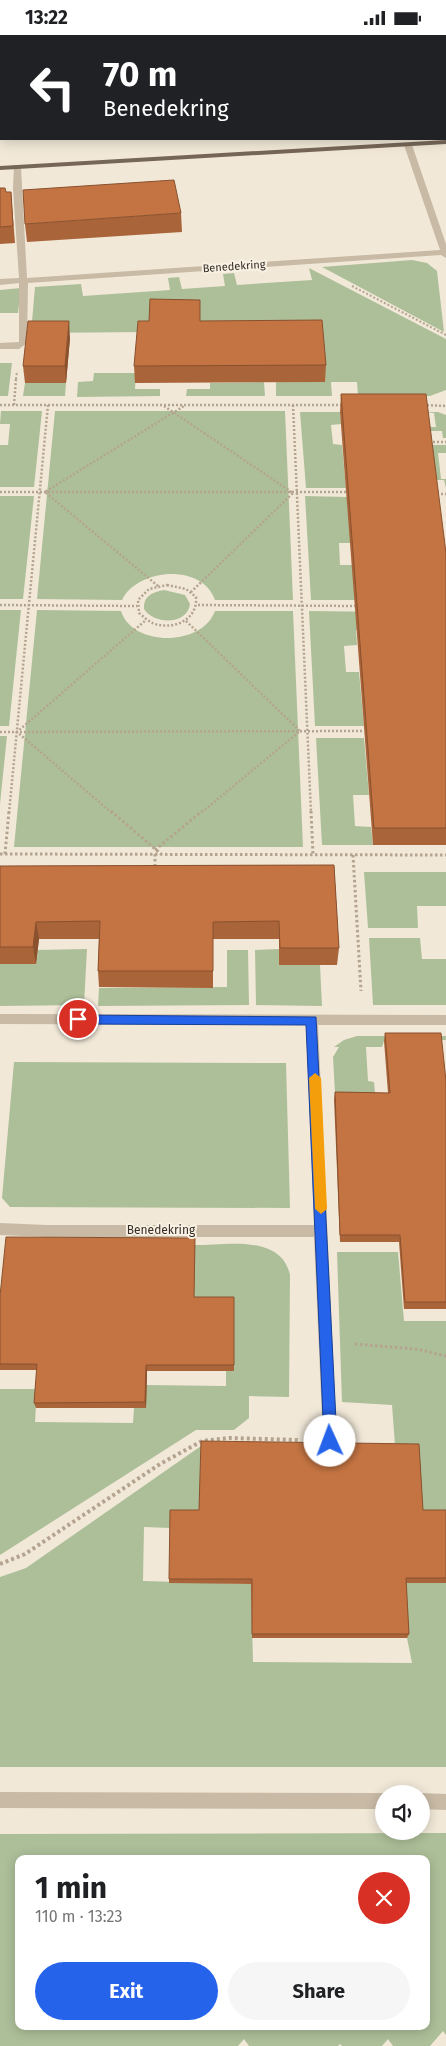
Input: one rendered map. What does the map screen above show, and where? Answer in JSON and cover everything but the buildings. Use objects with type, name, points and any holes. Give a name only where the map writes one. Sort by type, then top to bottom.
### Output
[{"type":"main road","points":[[0,168],[446,142]]},
{"type":"street","name":"Benedekring","points":[[0,282],[446,254],[408,145]]},
{"type":"street","points":[[0,346],[19,346],[23,343],[26,313],[17,193],[17,167]]},
{"type":"street","points":[[0,1019],[446,1020]]},
{"type":"street","points":[[312,1020],[330,1441]]},
{"type":"street","name":"Benedekring","points":[[0,1229],[47,1231],[322,1231]]},
{"type":"street","points":[[0,1800],[375,1801]]},
{"type":"street","points":[[430,1801],[446,1801]]},
{"type":"path","points":[[349,284],[446,335]]},
{"type":"path","points":[[14,405],[19,346]]},
{"type":"path","points":[[0,405],[351,405]]},
{"type":"path","points":[[6,854],[48,405]]},
{"type":"path","points":[[163,405],[295,492]]},
{"type":"path","points":[[45,492],[184,405]]},
{"type":"path","points":[[294,405],[295,492],[313,854]]},
{"type":"path","points":[[417,405],[446,405]]},
{"type":"path","points":[[428,441],[446,441]]},
{"type":"path","points":[[0,492],[347,492]]},
{"type":"path","points":[[45,492],[158,586]]},
{"type":"path","points":[[191,592],[295,492]]},
{"type":"path","points":[[434,495],[446,494]]},
{"type":"path","points":[[158,586],[177,586],[191,592],[197,599],[196,612],[186,621],[173,625],[162,625],[146,620],[139,613],[136,606],[142,594],[158,586]]},
{"type":"path","points":[[0,605],[136,606]]},
{"type":"path","points":[[198,605],[359,606]]},
{"type":"path","points":[[17,732],[146,620]]},
{"type":"path","points":[[186,621],[300,731]]},
{"type":"path","points":[[150,854],[300,731]]},
{"type":"path","points":[[0,732],[364,731]]},
{"type":"path","points":[[17,732],[161,854]]},
{"type":"path","points":[[0,854],[446,855]]},
{"type":"path","points":[[155,854],[155,874]]},
{"type":"path","points":[[353,855],[363,1020]]},
{"type":"path","points":[[326,1341],[416,1349],[446,1356]]},
{"type":"path","points":[[0,1564],[25,1554],[160,1464],[202,1441],[229,1438],[330,1441]]},
{"type":"path","points":[[261,1439],[261,1449]]},
{"type":"green space","points":[[412,260],[427,263],[437,271],[444,332],[322,267]]},
{"type":"green space","points":[[309,268],[446,339],[446,390],[430,396],[358,396],[357,382],[331,382],[332,396],[276,396],[276,382],[324,382],[150,332],[31,333],[35,287],[81,284],[83,296],[170,290],[168,278],[179,277],[182,289],[225,286],[223,274],[234,273],[237,285],[312,280]]},
{"type":"green space","points":[[21,288],[18,313],[0,313],[0,290]]},
{"type":"green space","points":[[0,363],[12,363],[8,396],[0,396]]},
{"type":"green space","points":[[94,373],[136,373],[135,389],[160,389],[160,396],[77,397],[78,382],[93,381]]},
{"type":"green space","points":[[264,382],[265,396],[186,396],[187,389],[210,389],[210,383]]},
{"type":"green space","points":[[25,383],[66,383],[65,396],[23,396]]},
{"type":"green space","points":[[1,411],[42,411],[34,487],[0,487],[0,445],[8,445],[10,424],[0,424]]},
{"type":"green space","points":[[55,411],[285,411],[293,600],[215,600],[208,588],[197,580],[184,575],[170,574],[155,576],[141,581],[130,589],[122,600],[37,599]]},
{"type":"green space","points":[[300,412],[340,412],[341,424],[331,425],[333,444],[342,445],[346,488],[306,488]]},
{"type":"green space","points":[[424,412],[438,412],[446,415],[446,438],[443,438],[442,431],[426,431],[426,427],[436,427],[434,413]]},
{"type":"green space","points":[[429,445],[446,445],[446,453],[438,453],[441,479],[446,479],[446,488],[444,480],[428,480]]},
{"type":"green space","points":[[0,496],[34,496],[23,599],[0,599]]},
{"type":"green space","points":[[305,496],[347,497],[351,543],[339,543],[340,565],[353,565],[389,600],[311,600]]},
{"type":"green space","points":[[164,590],[185,595],[190,604],[188,611],[183,616],[176,619],[162,620],[148,614],[144,609],[145,601],[150,595]]},
{"type":"green space","points":[[0,610],[21,610],[9,726],[0,726]]},
{"type":"green space","points":[[37,610],[121,611],[128,623],[138,631],[152,636],[167,638],[182,636],[196,631],[208,623],[215,611],[293,611],[303,847],[14,847]]},
{"type":"green space","points":[[309,611],[390,612],[426,629],[356,630],[357,645],[344,646],[346,672],[359,672],[364,726],[315,726]]},
{"type":"green space","points":[[0,736],[7,736],[0,804]]},
{"type":"green space","points":[[316,738],[364,738],[369,795],[353,795],[355,826],[371,827],[373,845],[322,845]]},
{"type":"green space","points":[[364,872],[446,872],[446,906],[417,906],[418,928],[368,928]]},
{"type":"green space","points":[[369,938],[420,938],[422,959],[446,959],[446,1005],[373,1005]]},
{"type":"green space","points":[[87,949],[84,1005],[0,1006],[0,964],[36,964],[38,950]]},
{"type":"green space","points":[[279,949],[279,965],[320,965],[322,1006],[256,1005],[255,950]]},
{"type":"green space","points":[[227,950],[248,950],[249,1005],[98,1006],[99,988],[227,987]]},
{"type":"green space","points":[[357,1036],[446,1036],[446,1040],[384,1041],[382,1047],[366,1047],[368,1081],[374,1082],[375,1093],[335,1093],[333,1057],[339,1047],[334,1047],[344,1040]]},
{"type":"green space","points":[[14,1062],[286,1063],[290,1208],[10,1207],[2,1198]]},
{"type":"green space","points":[[237,1244],[264,1247],[276,1253],[285,1262],[290,1275],[289,1397],[249,1396],[249,1418],[234,1430],[196,1430],[0,1555],[0,1389],[37,1389],[35,1422],[133,1423],[134,1408],[146,1408],[146,1385],[226,1386],[226,1371],[234,1371],[148,1304],[195,1245]]},
{"type":"green space","points":[[337,1252],[398,1252],[404,1321],[446,1321],[446,1515],[394,1515],[395,1445],[392,1405],[342,1402]]},
{"type":"green space","points":[[201,1446],[253,1487],[170,1528],[144,1527],[143,1581],[251,1584],[253,1662],[412,1663],[407,1638],[404,1583],[446,1583],[446,1767],[0,1767],[0,1577],[26,1568]]},
{"type":"green space","points":[[375,1833],[375,1840],[430,1840],[430,1833],[446,1833],[446,2035],[443,2031],[430,2046],[393,2046],[388,2039],[382,2046],[342,2046],[340,2044],[338,2046],[249,2046],[244,2039],[238,2046],[0,2046],[0,1834]]},
{"type":"slow traffic","points":[[315,1078],[321,1209]]},
{"type":"route","points":[[78,1019],[312,1020],[330,1441]]}]
